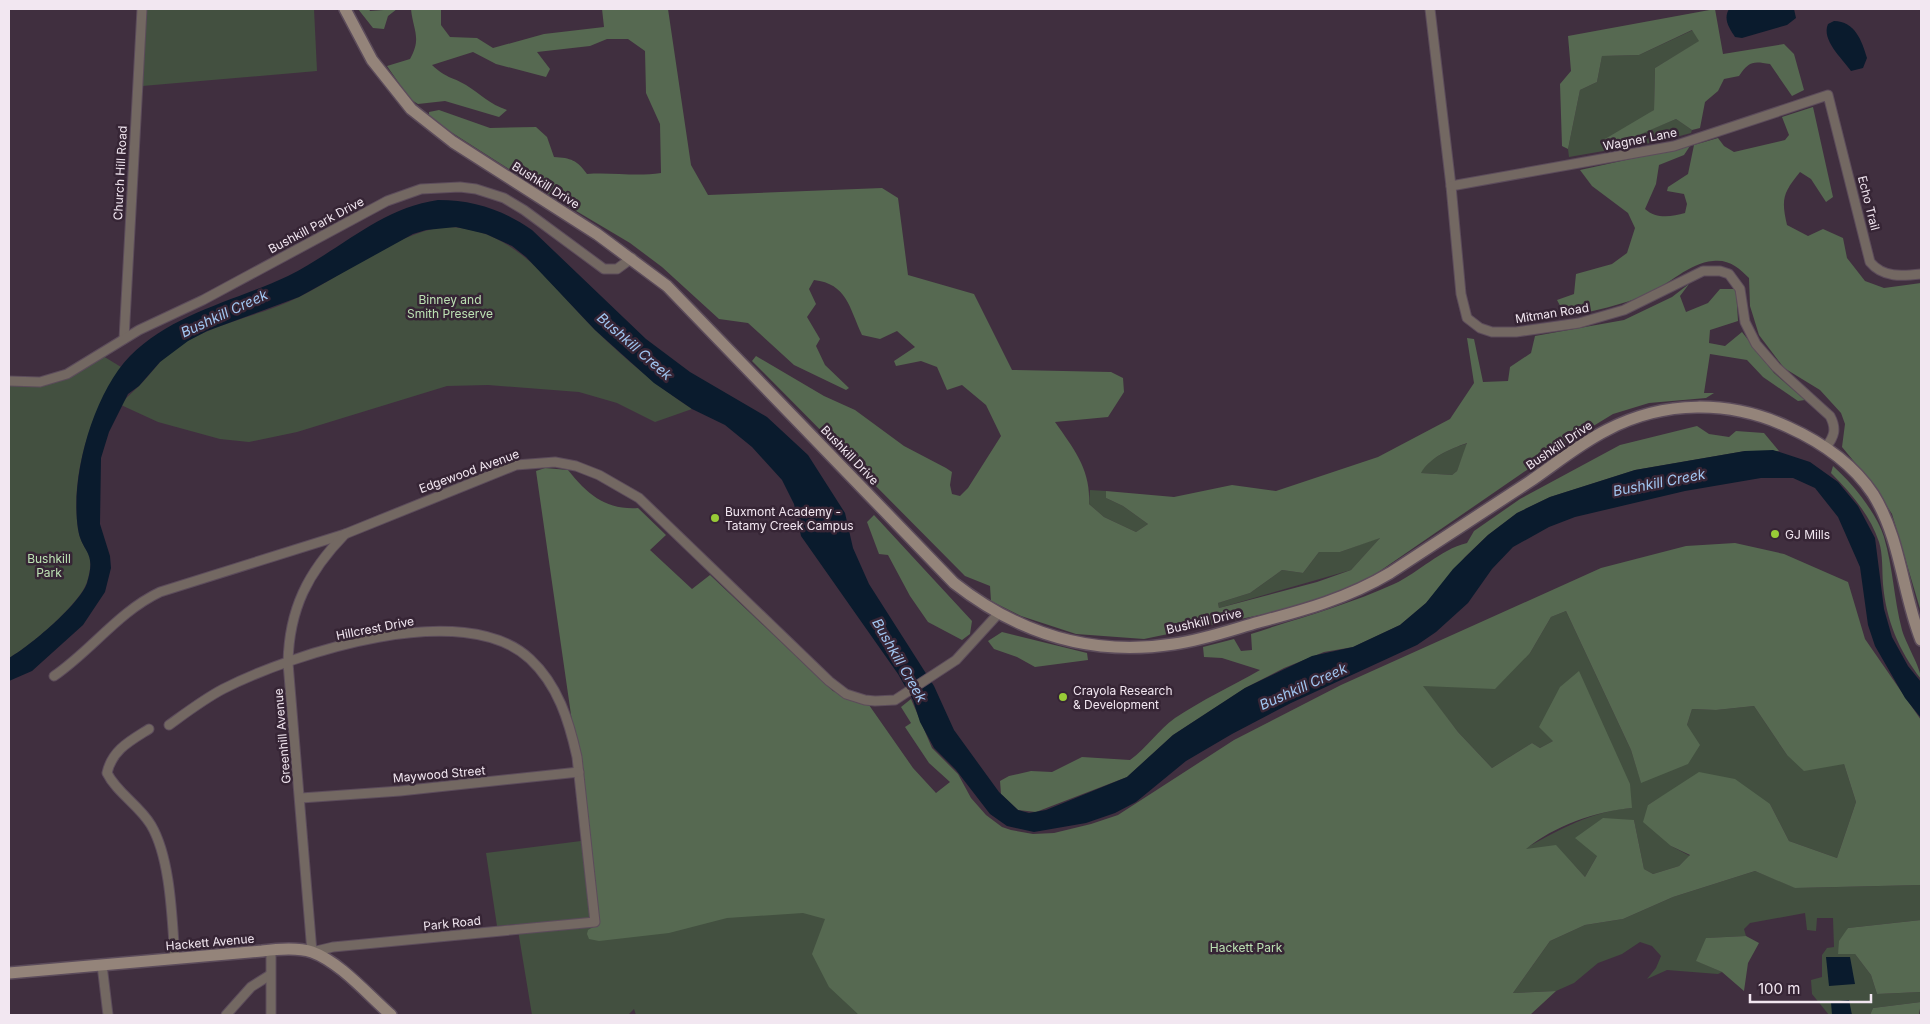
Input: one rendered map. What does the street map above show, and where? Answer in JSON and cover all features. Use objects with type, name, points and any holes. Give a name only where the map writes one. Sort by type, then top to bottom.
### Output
[{"type":"main road","name":"Bushkill Drive","points":[[345,9],[372,60],[411,109],[453,142],[632,258],[667,286],[943,572],[966,592],[998,614],[1028,628],[1060,639],[1093,645],[1132,648],[1188,641],[1328,603],[1363,589],[1390,573],[1606,430],[1639,416],[1667,409],[1702,406],[1743,410],[1777,422],[1826,447],[1862,480],[1881,510],[1898,554],[1921,640]]},
{"type":"main road","name":"Hackett Avenue","points":[[9,974],[271,950],[312,952],[334,964],[391,1015]]},
{"type":"street","name":"Church Hill Road","points":[[124,339],[142,9]]},
{"type":"street","name":"Mitman Road","points":[[1430,9],[1463,304],[1467,318],[1472,323],[1492,332],[1516,332],[1580,323],[1624,310],[1703,271],[1720,271],[1729,274],[1740,289],[1745,322],[1756,344],[1776,367],[1823,408],[1834,423],[1834,435],[1826,447]]},
{"type":"street","name":"Wagner Lane","points":[[1451,186],[1674,146],[1828,95]]},
{"type":"street","name":"Echo Trail","points":[[1828,95],[1870,262],[1877,270],[1888,275],[1921,274]]},
{"type":"street","name":"Bushkill Park Drive","points":[[9,381],[31,382],[58,378],[124,339],[203,300],[387,201],[420,189],[460,187],[476,189],[504,198],[524,210],[604,269],[617,269],[632,258]]},
{"type":"street","name":"Edgewood Avenue","points":[[54,676],[140,602],[160,592],[345,534],[516,464],[538,462],[576,466],[599,475],[639,498],[837,688],[865,700],[895,700],[964,654],[998,614]]},
{"type":"street","name":"Greenhill Avenue","points":[[312,952],[301,798],[288,663],[292,622],[302,592],[320,561],[345,534]]},
{"type":"street","name":"Hillcrest Drive","points":[[170,725],[222,689],[288,663],[384,636],[414,632],[454,631],[473,632],[500,640],[530,658],[560,698],[572,734],[579,772],[595,922]]},
{"type":"street","points":[[149,729],[124,745],[114,754],[109,763],[107,773],[111,782],[141,811],[158,839],[171,900],[175,959]]},
{"type":"street","name":"Maywood Street","points":[[301,798],[400,791],[579,772]]},
{"type":"street","name":"Park Road","points":[[312,952],[333,947],[595,922]]},
{"type":"street","points":[[270,1015],[271,950]]},
{"type":"street","points":[[102,965],[108,1015]]},
{"type":"street","points":[[226,1015],[251,987],[270,975]]},
{"type":"green space","points":[[146,9],[314,9],[317,71],[142,86]]},
{"type":"green space","points":[[358,9],[369,9],[370,11],[397,9],[388,16],[384,29],[373,28]]},
{"type":"green space","points":[[411,9],[441,9],[441,25],[450,37],[477,38],[493,48],[544,34],[604,27],[602,9],[668,9],[691,165],[708,195],[882,188],[898,198],[908,275],[974,294],[1012,370],[1111,372],[1123,378],[1124,392],[1108,417],[1055,422],[1080,460],[1087,481],[1089,504],[1104,517],[1136,532],[1148,524],[1123,506],[1106,498],[1106,491],[1174,497],[1232,485],[1276,491],[1378,457],[1450,419],[1474,383],[1467,338],[1474,339],[1483,382],[1508,381],[1510,367],[1531,353],[1535,336],[1624,320],[1672,297],[1689,284],[1680,296],[1686,312],[1708,303],[1720,289],[1736,289],[1738,321],[1710,330],[1709,343],[1725,346],[1742,332],[1774,373],[1805,400],[1798,401],[1763,377],[1747,360],[1710,354],[1704,393],[1714,393],[1706,398],[1649,403],[1613,414],[1572,439],[1361,584],[1284,610],[1144,639],[1076,634],[1021,616],[991,601],[990,586],[965,576],[752,361],[756,356],[824,396],[855,410],[904,446],[946,468],[952,472],[950,485],[952,494],[960,496],[968,488],[1001,436],[986,405],[962,385],[947,390],[937,367],[921,361],[896,366],[894,361],[915,347],[897,331],[880,339],[862,335],[846,298],[834,286],[814,280],[809,289],[816,304],[807,317],[820,339],[816,346],[825,365],[849,388],[846,390],[794,365],[748,323],[719,319],[662,267],[630,243],[556,199],[429,118],[429,112],[439,110],[490,128],[536,127],[547,137],[554,157],[573,161],[587,174],[642,175],[661,173],[660,124],[646,93],[645,51],[628,39],[607,39],[590,46],[537,52],[550,69],[546,77],[496,64],[473,52],[432,65],[490,102],[507,110],[499,117],[445,101],[418,104],[410,99],[387,66],[410,59],[414,52],[416,34]],"holes":[[[1467,443],[1457,471],[1452,475],[1421,473],[1435,458]],[[1380,538],[1351,570],[1317,582],[1219,608],[1218,603],[1250,593],[1282,570],[1303,573],[1319,552],[1340,552]]]},
{"type":"green space","points":[[1715,9],[1723,54],[1784,44],[1794,54],[1804,90],[1792,96],[1770,64],[1752,63],[1739,76],[1724,79],[1718,91],[1705,102],[1700,128],[1692,130],[1676,119],[1613,146],[1605,139],[1654,110],[1655,68],[1699,41],[1692,30],[1639,55],[1602,56],[1597,82],[1580,90],[1568,149],[1562,146],[1560,84],[1571,71],[1568,36]]},
{"type":"green space","points":[[1693,30],[1700,41],[1655,68],[1654,110],[1613,145],[1676,119],[1692,130],[1691,133],[1661,141],[1569,157],[1568,149],[1580,90],[1597,82],[1602,56],[1639,55]]},
{"type":"green space","points":[[1813,107],[1833,197],[1826,202],[1811,179],[1800,172],[1790,185],[1785,197],[1784,209],[1787,225],[1808,236],[1823,229],[1843,238],[1847,258],[1865,281],[1884,288],[1921,283],[1921,612],[1892,514],[1871,482],[1842,447],[1845,424],[1841,413],[1820,390],[1784,368],[1759,335],[1750,306],[1749,278],[1741,271],[1724,261],[1704,263],[1687,270],[1656,290],[1638,298],[1566,317],[1557,300],[1574,294],[1576,274],[1612,264],[1627,253],[1635,228],[1628,213],[1592,186],[1580,170],[1690,146],[1684,155],[1659,165],[1656,184],[1645,209],[1659,216],[1685,213],[1687,204],[1684,194],[1667,191],[1668,187],[1688,174],[1694,145],[1718,138],[1724,146],[1734,152],[1785,140],[1789,135],[1782,117]]},
{"type":"green space","name":"Binney and Smith Preserve","points":[[442,227],[468,229],[491,236],[511,247],[545,276],[595,330],[618,351],[654,382],[692,409],[655,422],[617,403],[579,392],[488,385],[447,386],[297,432],[249,442],[220,439],[158,422],[121,405],[164,358],[187,341],[203,333],[284,304],[317,288],[404,238]]},
{"type":"green space","name":"Bushkill Park","points":[[103,356],[121,367],[100,403],[85,444],[80,466],[76,508],[80,537],[90,557],[90,571],[87,582],[75,602],[65,613],[29,645],[9,658],[9,385],[35,386],[58,380]]},
{"type":"green space","points":[[1697,426],[1709,434],[1729,437],[1736,431],[1764,433],[1779,451],[1745,451],[1635,470],[1550,497],[1517,513],[1488,535],[1465,557],[1426,603],[1400,625],[1353,647],[1324,652],[1284,668],[1245,688],[1173,735],[1127,777],[1036,812],[1018,810],[1001,794],[1000,781],[1009,776],[1031,771],[1052,772],[1082,757],[1130,760],[1175,718],[1260,670],[1222,658],[1204,657],[1203,647],[1234,639],[1241,651],[1252,650],[1251,634],[1341,605],[1394,584],[1438,556],[1467,543],[1474,531],[1520,499],[1620,445]]},
{"type":"green space","points":[[1468,443],[1457,471],[1452,475],[1420,473],[1435,458]]},
{"type":"green space","points":[[1833,466],[1863,498],[1880,527],[1889,560],[1902,630],[1919,669],[1921,679],[1900,646],[1887,610],[1881,552],[1875,532],[1859,505],[1831,473]]},
{"type":"green space","points":[[545,468],[568,470],[590,494],[598,499],[616,506],[638,508],[666,535],[650,550],[692,589],[710,575],[833,691],[869,705],[913,768],[936,793],[950,782],[929,763],[905,727],[911,723],[901,707],[911,699],[932,748],[958,774],[971,798],[986,815],[1002,827],[1033,834],[1054,833],[1118,815],[1234,740],[1341,685],[1601,568],[1686,546],[1735,543],[1784,554],[1848,582],[1865,639],[1921,720],[1921,885],[1795,888],[1755,871],[1673,897],[1623,919],[1585,925],[1550,941],[1513,993],[1556,991],[1530,1015],[859,1015],[829,987],[812,954],[825,919],[803,913],[727,918],[669,933],[599,941],[589,939],[588,930],[597,925],[589,840],[536,471]],"holes":[[[1566,611],[1631,750],[1641,783],[1688,764],[1700,745],[1687,725],[1692,709],[1716,710],[1754,706],[1787,755],[1804,771],[1844,764],[1856,802],[1837,858],[1789,841],[1770,804],[1735,779],[1699,772],[1648,805],[1643,822],[1671,846],[1690,855],[1679,866],[1653,874],[1644,869],[1634,820],[1603,818],[1575,838],[1597,856],[1585,877],[1556,845],[1526,849],[1549,833],[1576,821],[1604,812],[1632,808],[1630,784],[1579,671],[1560,687],[1539,727],[1553,741],[1540,748],[1532,743],[1492,768],[1458,732],[1423,686],[1495,689],[1530,653],[1551,617]]]},
{"type":"green space","points":[[1090,490],[1106,491],[1106,498],[1123,506],[1148,524],[1136,532],[1104,517],[1089,504]]},
{"type":"green space","points":[[874,515],[972,621],[970,634],[962,640],[928,622],[910,596],[888,555],[879,554],[867,522]]},
{"type":"green space","points":[[1381,537],[1351,570],[1219,608],[1218,603],[1250,593],[1282,570],[1303,573],[1319,552],[1340,552]]},
{"type":"green space","points":[[1566,611],[1631,750],[1641,782],[1687,725],[1692,709],[1716,710],[1754,706],[1787,755],[1844,764],[1856,802],[1837,858],[1789,841],[1770,804],[1671,791],[1648,805],[1671,846],[1690,856],[1679,866],[1653,874],[1644,869],[1634,820],[1597,856],[1585,877],[1574,865],[1524,849],[1563,828],[1589,817],[1632,808],[1553,741],[1540,748],[1532,743],[1492,768],[1458,732],[1422,686],[1455,686],[1530,653],[1551,617]]},
{"type":"green space","points":[[1002,632],[1087,653],[1088,660],[1035,667],[1017,657],[994,649],[988,641]]},
{"type":"green space","name":"Hackett Park","points":[[589,840],[617,923],[986,893],[1319,1015],[636,1015],[634,1009],[628,1015],[532,1015],[517,924],[497,926],[486,853]]},
{"type":"green space","points":[[1755,871],[1796,888],[1921,885],[1921,920],[1848,928],[1838,953],[1855,954],[1871,975],[1877,994],[1921,992],[1921,1002],[1873,1008],[1870,1015],[1829,1015],[1812,994],[1811,980],[1822,977],[1822,955],[1827,948],[1834,947],[1833,918],[1817,918],[1816,931],[1807,930],[1805,913],[1750,923],[1744,929],[1746,936],[1707,938],[1697,961],[1722,972],[1718,974],[1667,970],[1647,979],[1656,968],[1661,956],[1652,946],[1640,942],[1622,954],[1598,963],[1574,983],[1556,991],[1513,993],[1550,941],[1585,925],[1623,919],[1673,897]]},
{"type":"green space","points":[[1921,920],[1921,992],[1877,994],[1871,975],[1855,954],[1838,954],[1839,941],[1848,928]]},
{"type":"green space","points":[[1746,936],[1759,943],[1748,963],[1744,991],[1722,972],[1696,961],[1706,938]]},
{"type":"green space","points":[[1921,1002],[1919,1015],[1870,1015],[1873,1008]]},
{"type":"water","points":[[1729,9],[1794,9],[1796,18],[1787,25],[1742,38],[1735,37],[1729,27],[1727,13]]},
{"type":"water","points":[[1834,21],[1847,24],[1860,39],[1867,58],[1863,68],[1851,71],[1834,49],[1827,36],[1827,30],[1828,24]]},
{"type":"water","name":"Bushkill Creek","points":[[438,200],[476,204],[510,217],[532,230],[646,339],[690,372],[767,417],[808,455],[845,513],[853,548],[869,584],[934,686],[954,730],[999,792],[1018,810],[1029,813],[1046,810],[1127,777],[1173,735],[1245,688],[1312,656],[1353,647],[1400,625],[1426,603],[1453,569],[1488,535],[1517,513],[1550,497],[1635,470],[1745,451],[1773,450],[1810,462],[1838,482],[1858,506],[1875,538],[1884,609],[1892,637],[1908,666],[1921,682],[1921,718],[1905,698],[1875,646],[1868,625],[1860,567],[1838,517],[1815,488],[1793,478],[1761,478],[1685,491],[1575,517],[1549,527],[1513,547],[1492,569],[1468,603],[1436,632],[1417,645],[1291,703],[1232,734],[1186,761],[1136,802],[1115,813],[1086,823],[1034,832],[1007,826],[990,814],[956,770],[934,748],[920,722],[913,700],[898,674],[801,536],[794,504],[782,480],[752,447],[725,425],[692,409],[654,383],[595,330],[526,257],[512,246],[486,234],[456,227],[426,230],[413,234],[299,297],[207,331],[188,341],[160,362],[139,386],[128,394],[109,432],[101,458],[100,524],[110,556],[111,568],[105,592],[83,625],[32,671],[9,681],[9,658],[29,645],[65,613],[75,602],[87,583],[90,572],[90,558],[80,537],[76,508],[81,461],[95,414],[105,392],[117,372],[130,356],[147,341],[185,318],[288,276],[378,221],[397,212]]},
{"type":"water","points":[[1826,957],[1850,957],[1855,984],[1829,986]]},
{"type":"water","points":[[1849,1000],[1852,1015],[1832,1015],[1831,1002]]},
{"type":"place","name":"Buxmont Academy - Tatamy Creek Campus","points":[[715,518]]},
{"type":"place","name":"GJ Mills","points":[[1775,534]]},
{"type":"place","name":"Crayola Research & Development","points":[[1063,697]]}]
